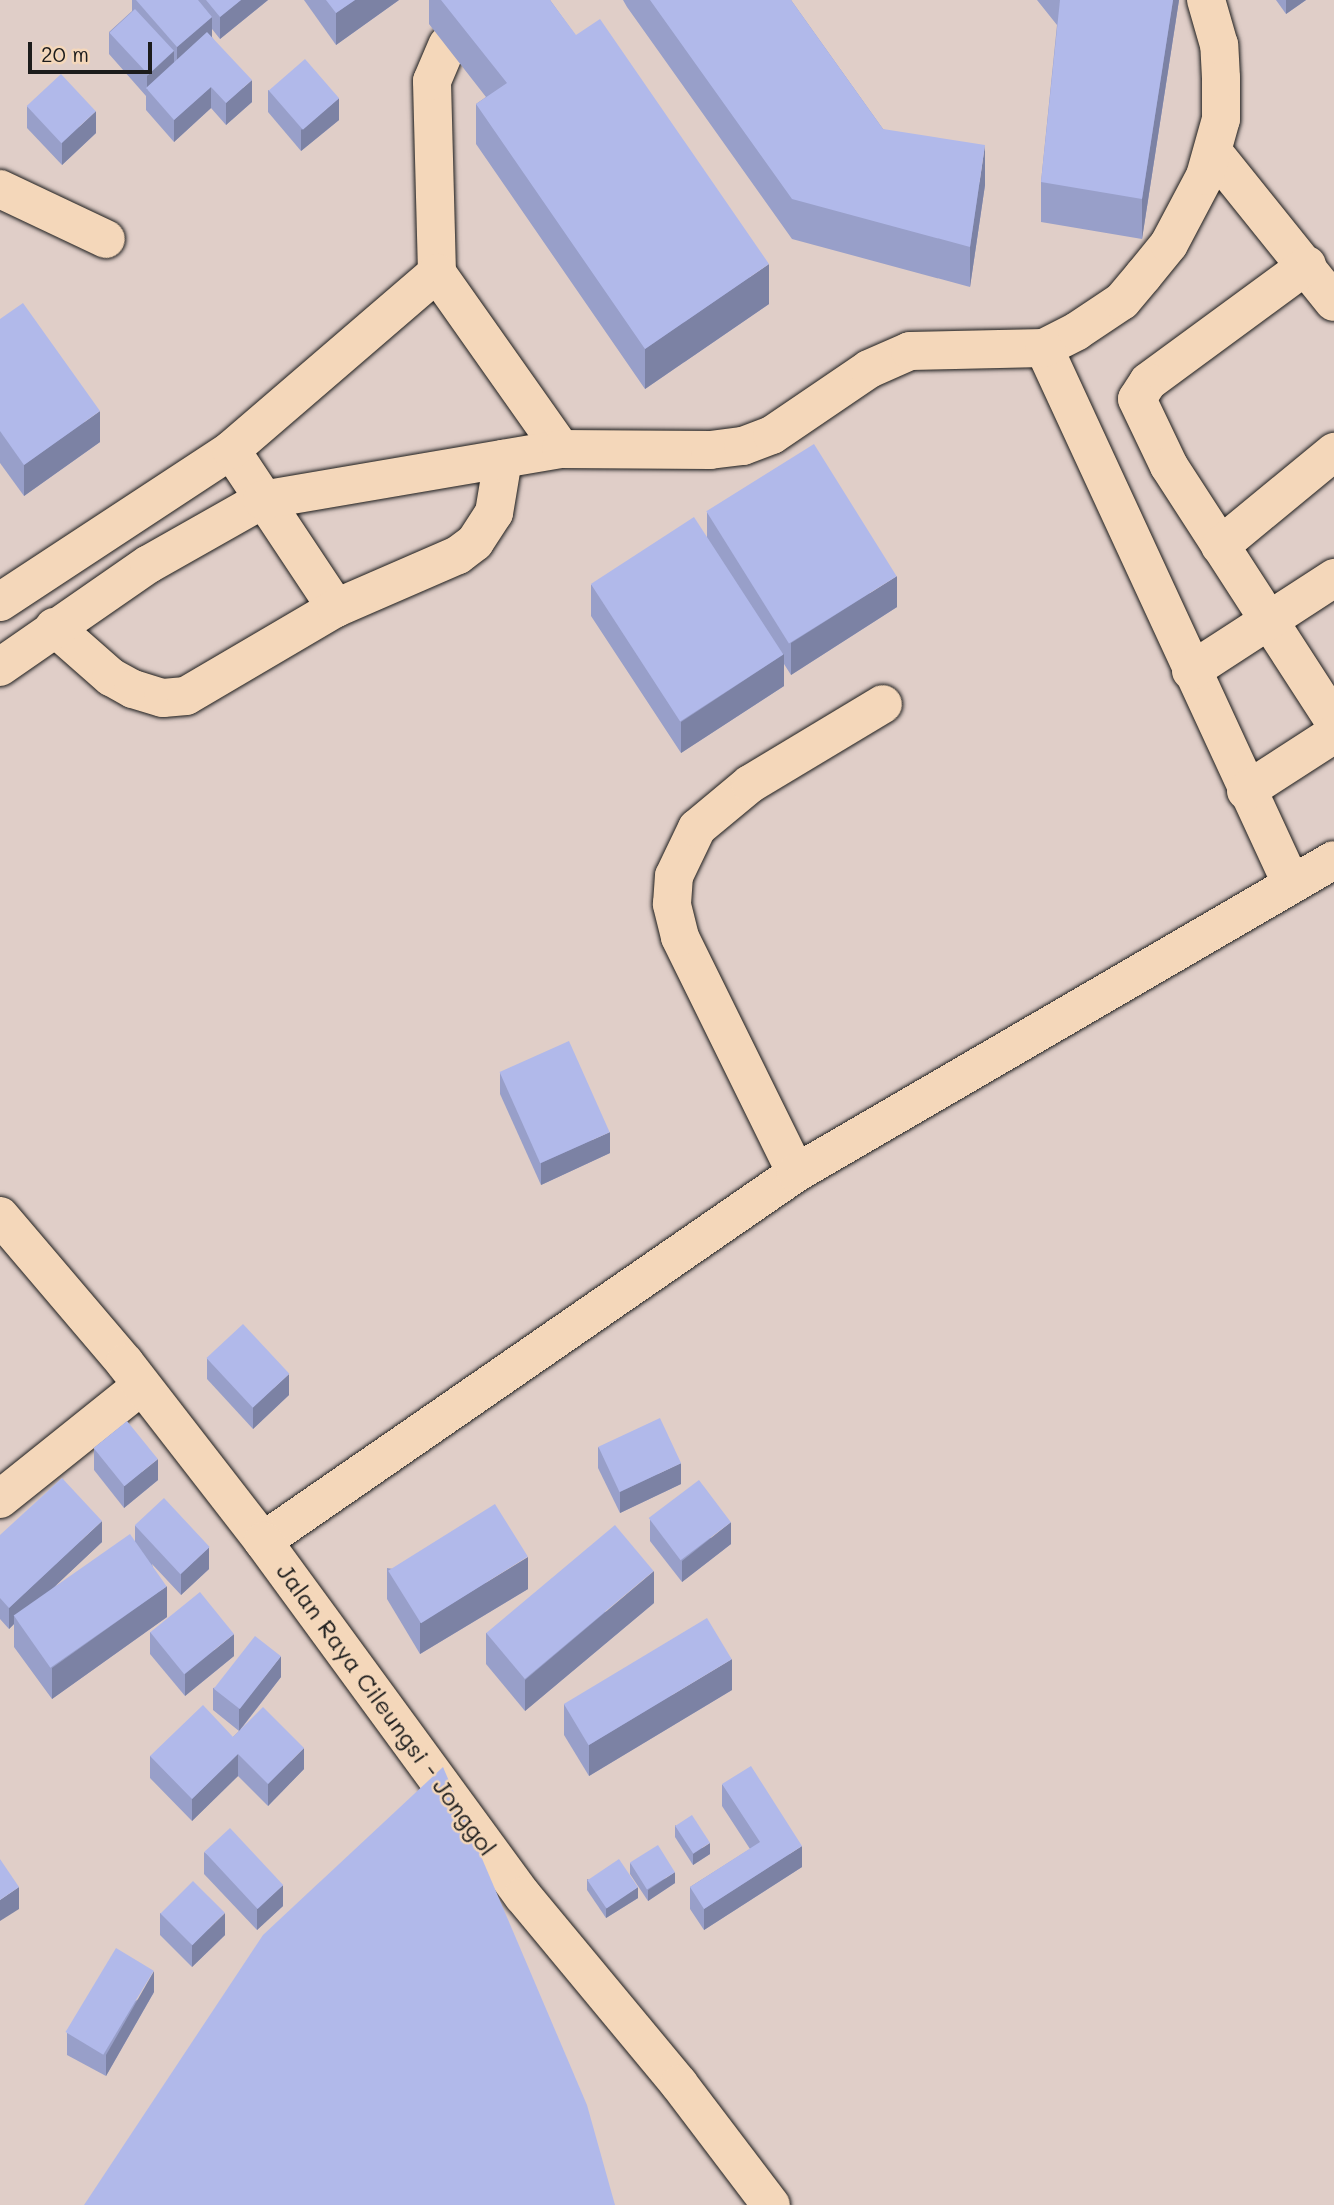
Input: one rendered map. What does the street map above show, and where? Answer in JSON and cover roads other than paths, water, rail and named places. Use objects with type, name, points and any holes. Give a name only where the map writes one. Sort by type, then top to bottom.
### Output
[{"type":"street","points":[[0,667],[54,627],[149,564],[262,500],[561,449],[710,450],[743,446],[772,435],[869,369],[910,351],[1044,348],[1122,301],[1169,244],[1214,153],[1221,78],[1219,45],[1206,0]]},
{"type":"street","points":[[447,44],[432,81],[437,273],[561,449]]},
{"type":"street","points":[[1214,153],[1307,265],[1334,302]]},
{"type":"street","points":[[0,189],[106,239]]},
{"type":"street","points":[[1307,265],[1148,382],[1137,399],[1169,466],[1220,546],[1270,616],[1334,720]]},
{"type":"street","points":[[0,602],[231,450],[437,273]]},
{"type":"street","points":[[1044,348],[1246,791],[1291,883]]},
{"type":"street","points":[[231,450],[336,608]]},
{"type":"street","points":[[1220,546],[1334,452]]},
{"type":"street","points":[[54,627],[111,677],[150,696],[173,699],[196,691],[336,608],[458,555],[475,542],[494,513],[503,459]]},
{"type":"street","points":[[1191,671],[1270,616],[1334,578]]},
{"type":"street","points":[[796,1173],[680,937],[672,904],[674,876],[697,828],[750,784],[883,704]]},
{"type":"street","points":[[1246,791],[1334,734]]},
{"type":"street","points":[[263,1541],[796,1173],[1334,860]]},
{"type":"street","name":"Jalan Raya Cileungsi - Jonggol","points":[[0,1216],[125,1363],[140,1387],[263,1541],[523,1896],[679,2084],[767,2203]]},
{"type":"street","points":[[0,1499],[140,1387]]}]
